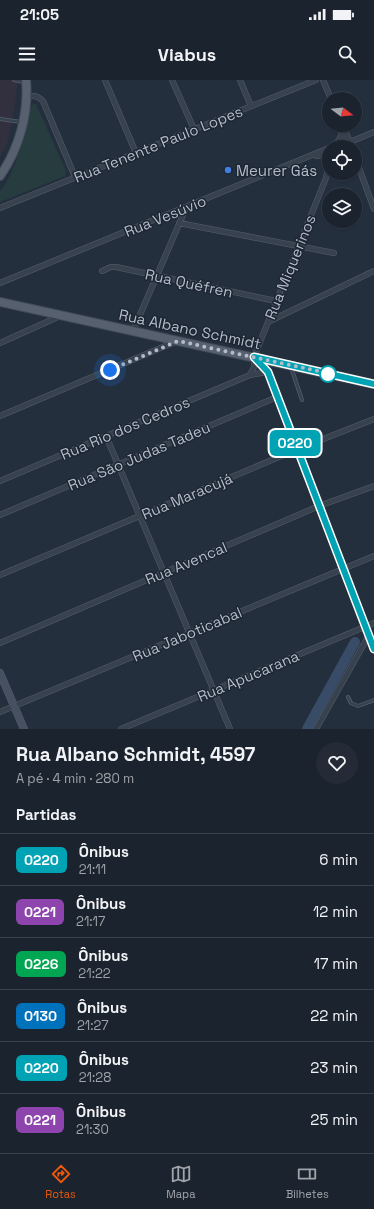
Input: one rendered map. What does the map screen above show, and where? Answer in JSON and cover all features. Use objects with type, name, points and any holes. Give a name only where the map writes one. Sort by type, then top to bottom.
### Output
[{"type":"main road","points":[[2,171],[18,140],[23,123],[26,98],[26,81]]},
{"type":"main road","name":"Rua Albano Schmidt","points":[[0,302],[374,384]]},
{"type":"street","points":[[105,80],[136,153]]},
{"type":"street","points":[[172,80],[194,129]]},
{"type":"street","points":[[240,80],[251,106]]},
{"type":"street","name":"Rua Tenente Paulo Lopes","points":[[0,208],[316,80]]},
{"type":"street","points":[[323,80],[328,92]]},
{"type":"street","points":[[26,98],[36,96],[42,101],[75,177]]},
{"type":"street","points":[[360,140],[374,132]]},
{"type":"street","name":"Rua Vesúvio","points":[[0,283],[322,151]]},
{"type":"street","points":[[304,159],[322,155]]},
{"type":"street","points":[[362,177],[374,209]]},
{"type":"street","name":"Rua Miquerinos","points":[[254,357],[325,180]]},
{"type":"street","points":[[133,331],[186,208]]},
{"type":"street","points":[[179,223],[334,253]]},
{"type":"street","name":"Rua Quéfren","points":[[102,271],[111,267],[116,267],[276,301]]},
{"type":"street","points":[[268,322],[374,270]]},
{"type":"street","points":[[0,343],[61,316]]},
{"type":"street","points":[[0,416],[178,341]]},
{"type":"street","points":[[254,357],[268,372],[374,649]]},
{"type":"street","points":[[250,376],[254,367],[254,357]]},
{"type":"street","points":[[268,372],[276,362]]},
{"type":"street","name":"Rua Rio dos Cedros","points":[[0,481],[250,376],[268,372]]},
{"type":"street","name":"Rua São Judas Tadeu","points":[[0,515],[277,397]]},
{"type":"street","name":"Rua Maracujá","points":[[0,575],[298,449],[374,419]]},
{"type":"street","points":[[106,436],[230,729]]},
{"type":"street","name":"Rua Avencal","points":[[0,643],[320,506],[374,486]]},
{"type":"street","name":"Rua Jaboticabal","points":[[0,712],[374,556]]},
{"type":"street","name":"Rua Apucarana","points":[[121,729],[374,623]]},
{"type":"street","points":[[316,729],[369,635]]},
{"type":"street","points":[[0,673],[24,729]]},
{"type":"lane","points":[[14,80],[26,81]]},
{"type":"lane","points":[[0,120],[23,123]]},
{"type":"lane","points":[[290,365],[302,400]]},
{"type":"lane","points":[[348,697],[351,703],[358,706],[374,700]]},
{"type":"shaded area","points":[[0,80],[18,80],[14,112],[7,144],[0,157]]},
{"type":"green space","points":[[33,104],[36,104],[66,171],[65,176],[0,202],[0,191],[11,173],[22,140],[30,107]]},
{"type":"waterway","points":[[307,729],[355,642]]},
{"type":"bus line","name":"0220","points":[[374,384],[254,357],[268,372],[374,649]]},
{"type":"place","name":"Meurer Gás","points":[[228,170]]},
{"type":"route","points":[[110,370],[178,341],[332,374],[328,374]]}]
